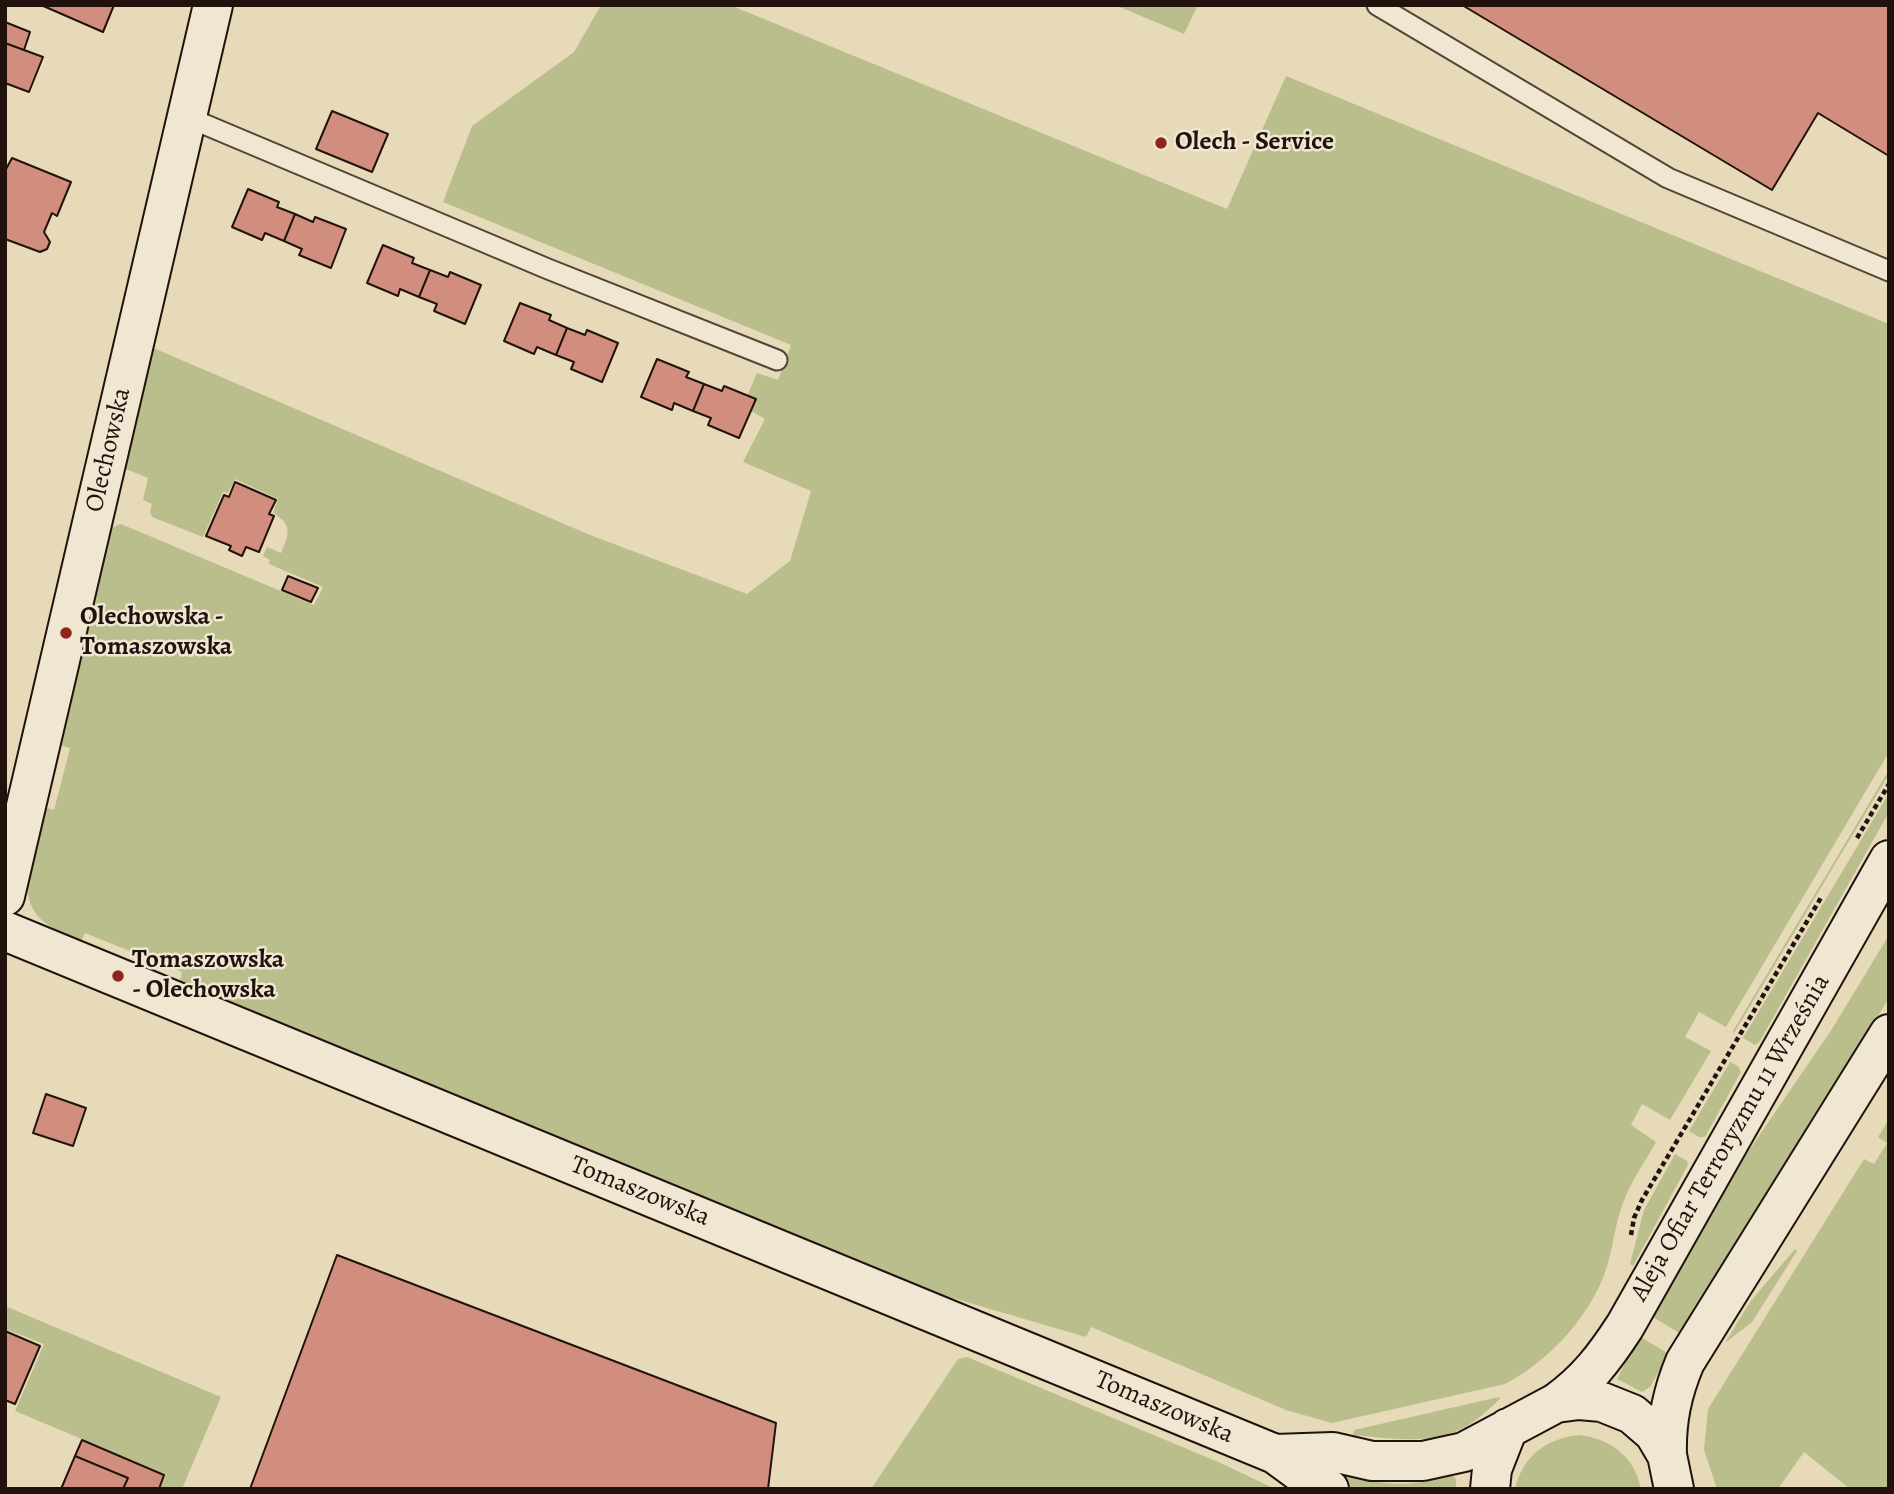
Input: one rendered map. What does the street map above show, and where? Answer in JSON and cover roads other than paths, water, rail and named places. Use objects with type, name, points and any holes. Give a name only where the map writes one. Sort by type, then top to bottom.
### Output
[{"type":"street","name":"Olechowska","points":[[5,896],[213,5]]},
{"type":"street","name":"Aleja Ofiar Terroryzmu 11 Września","points":[[1556,1403],[1591,1374],[1630,1318],[1889,860]]},
{"type":"street","name":"Tomaszowska","points":[[5,930],[1275,1454],[1312,1481],[1329,1489]]},
{"type":"street","points":[[1671,1472],[1668,1416],[1674,1388],[1685,1362],[1889,1034]]},
{"type":"street","points":[[1556,1403],[1579,1400],[1602,1402],[1632,1414],[1654,1433],[1671,1472]]},
{"type":"street","name":"Tomaszowska","points":[[1275,1454],[1333,1452],[1372,1461],[1423,1461],[1464,1452],[1556,1403]]},
{"type":"street","points":[[1490,1489],[1492,1469],[1508,1428]]},
{"type":"lane","points":[[1377,5],[1668,178],[1889,271]]},
{"type":"lane","points":[[187,117],[548,269],[777,360]]},
{"type":"place","name":"Olech - Service","points":[[1161,143]]},
{"type":"place","name":"Olechowska - Tomaszowska","points":[[66,633]]},
{"type":"place","name":"Tomaszowska - Olechowska","points":[[118,976]]}]
